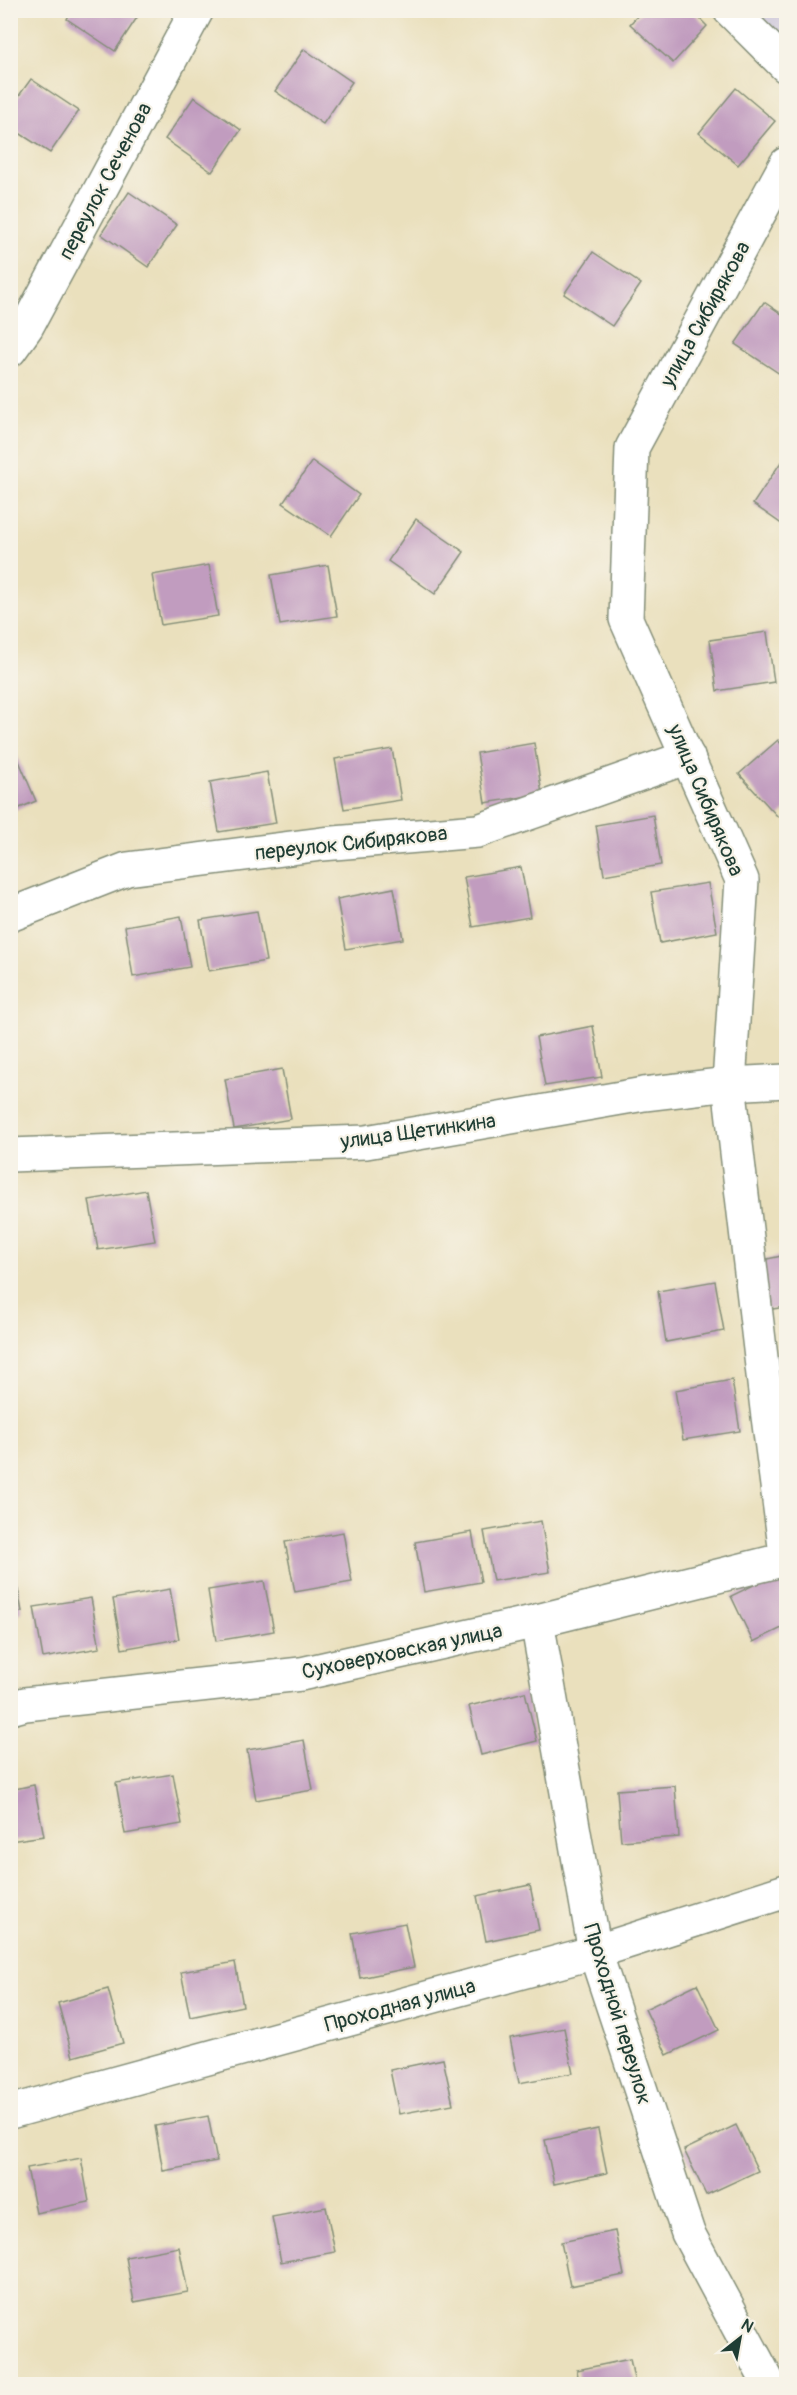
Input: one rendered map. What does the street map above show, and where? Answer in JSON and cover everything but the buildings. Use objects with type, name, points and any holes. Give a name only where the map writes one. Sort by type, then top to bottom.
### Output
[{"type":"street","name":"переулок Сеченова","points":[[10,350],[27,326],[197,10]]},
{"type":"street","points":[[730,10],[786,66]]},
{"type":"street","name":"улица Сибирякова","points":[[786,164],[632,448],[626,619],[742,880],[729,1083],[786,1554]]},
{"type":"street","name":"переулок Сибирякова","points":[[10,915],[127,869],[322,844],[478,831],[688,757]]},
{"type":"street","name":"улица Щетинкина","points":[[10,1155],[366,1142],[644,1094],[729,1083],[786,1081]]},
{"type":"street","name":"Суховерховская улица","points":[[10,1708],[25,1704],[301,1674],[537,1621],[786,1559]]},
{"type":"street","name":"Проходной переулок","points":[[537,1621],[595,1952],[688,2233],[769,2385]]},
{"type":"street","name":"Проходная улица","points":[[10,2112],[595,1952],[786,1891]]},
{"type":"shaded area","points":[[757,11],[786,11],[786,46]]}]
